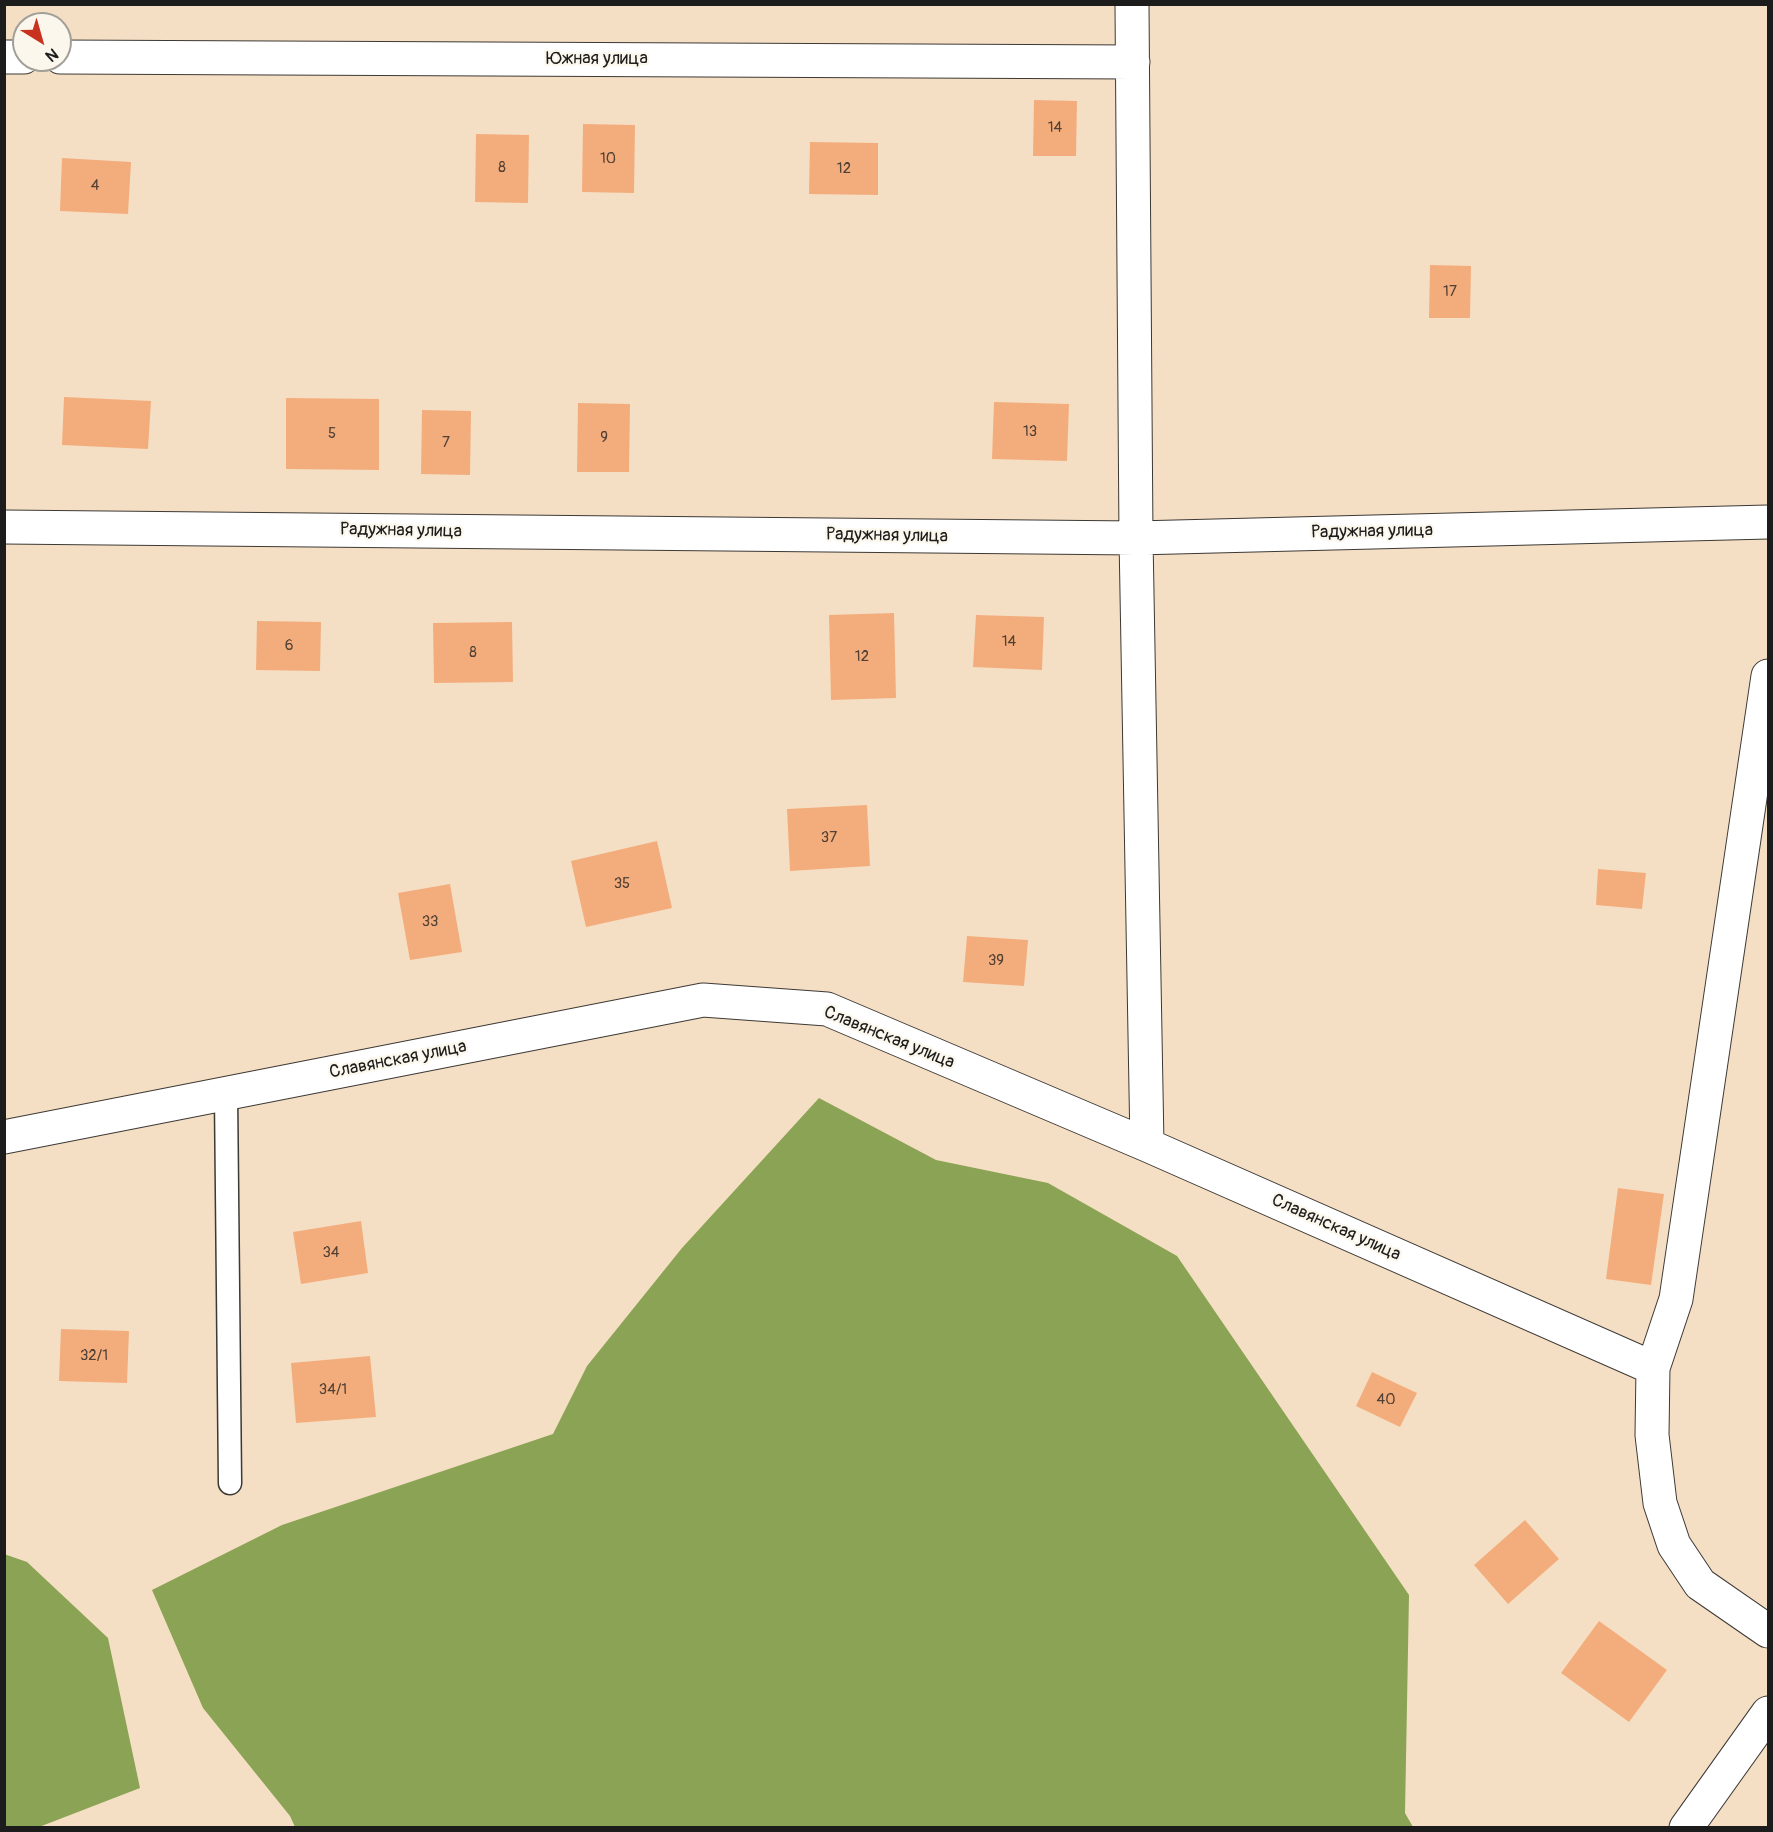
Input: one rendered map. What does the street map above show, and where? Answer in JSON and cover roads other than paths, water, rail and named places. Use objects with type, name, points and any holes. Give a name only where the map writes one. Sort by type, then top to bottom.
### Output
[{"type":"street","points":[[1132,4],[1136,538],[1147,1145]]},
{"type":"street","name":"Южная улица","points":[[72,57],[1133,62]]},
{"type":"street","name":"Радужная улица","points":[[4,527],[1136,538],[1768,522]]},
{"type":"street","points":[[1768,676],[1676,1299],[1653,1368],[1652,1435],[1660,1503],[1674,1545],[1700,1584],[1768,1631]]},
{"type":"street","name":"Славянская улица","points":[[4,1137],[703,1000],[827,1010],[1147,1145],[1653,1368]]},
{"type":"street","points":[[1686,1827],[1768,1713]]},
{"type":"lane","points":[[226,1094],[230,1483]]}]
